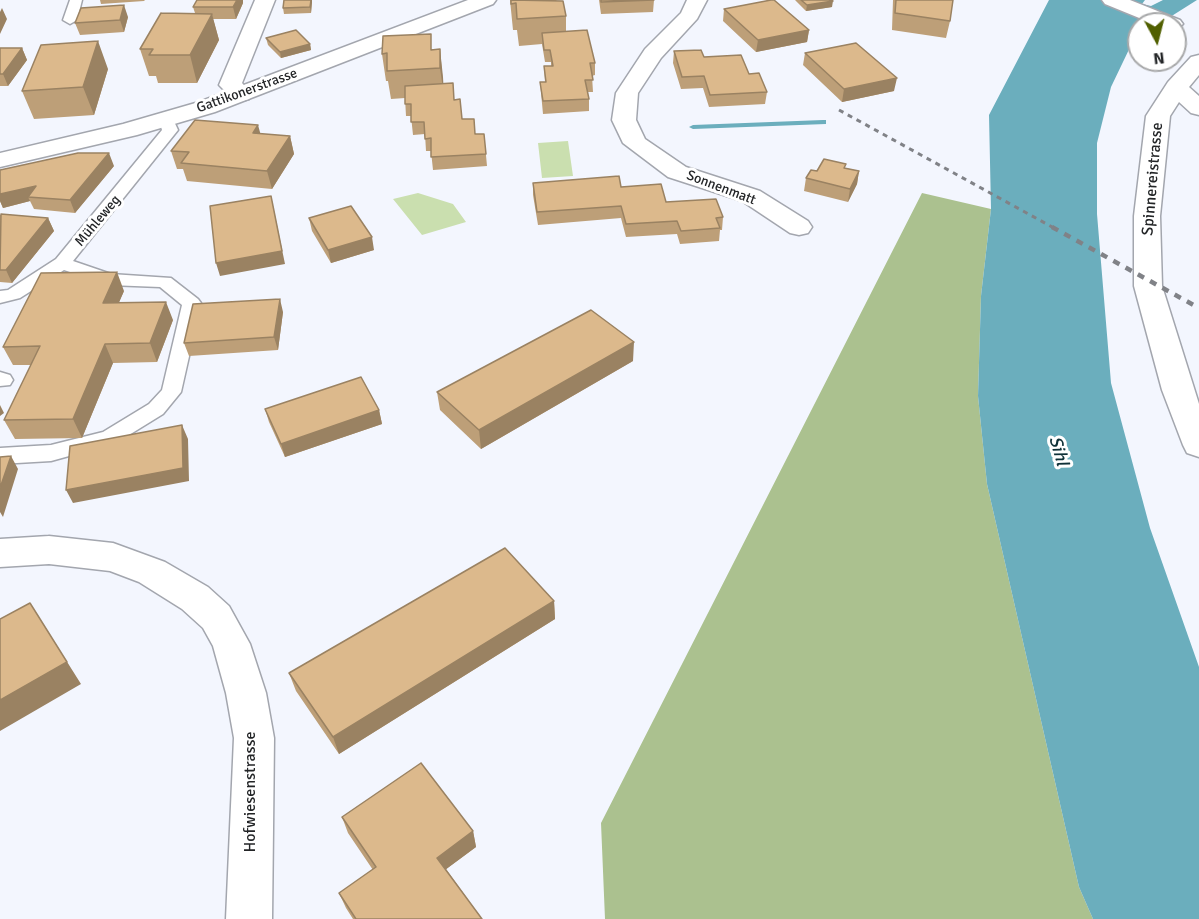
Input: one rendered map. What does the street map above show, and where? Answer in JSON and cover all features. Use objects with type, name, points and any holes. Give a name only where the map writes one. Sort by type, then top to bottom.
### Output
[{"type":"street","points":[[241,94],[230,86],[265,0]]},
{"type":"street","name":"Gattikonerstrasse","points":[[0,160],[167,120],[486,0]]},
{"type":"street","name":"Sonnenmatt","points":[[697,0],[690,15],[652,54],[627,93],[624,120],[634,143],[677,171],[751,196],[799,227]]},
{"type":"street","points":[[1112,0],[1142,12]]},
{"type":"street","name":"Spinnereistrasse","points":[[1199,62],[1176,87],[1158,116],[1148,216],[1148,286],[1178,390],[1199,445]]},
{"type":"street","points":[[1176,87],[1199,108]]},
{"type":"street","name":"Hofwiesenstrasse","points":[[0,553],[49,550],[113,557],[152,572],[195,598],[216,617],[231,644],[246,693],[254,738],[249,919]]},
{"type":"lane","points":[[70,20],[76,0]]},
{"type":"lane","name":"Mühleweg","points":[[0,297],[14,294],[62,262],[170,130],[167,120]]},
{"type":"lane","points":[[0,456],[51,453],[109,438],[156,409],[171,392],[192,303],[165,282],[109,279],[62,262]]},
{"type":"green space","points":[[568,141],[573,176],[542,178],[538,143]]},
{"type":"green space","points":[[418,193],[453,204],[466,222],[422,235],[393,199]]},
{"type":"green space","points":[[922,193],[991,209],[981,296],[978,396],[987,484],[1079,887],[1093,919],[605,919],[601,823]]},
{"type":"water","name":"Sihl","points":[[1049,0],[1145,0],[1142,4],[1151,6],[1163,0],[1197,0],[1178,12],[1127,12],[1127,54],[1111,87],[1097,143],[1097,214],[1111,383],[1150,528],[1199,667],[1199,919],[1093,919],[1079,887],[987,484],[978,396],[981,296],[991,209],[989,115]]},
{"type":"building","points":[[197,0],[237,0],[233,7],[193,7]]},
{"type":"building","points":[[284,0],[311,0],[310,7],[283,8]]},
{"type":"building","points":[[511,0],[563,1],[566,16],[517,19],[516,3],[511,4]]},
{"type":"building","points":[[601,0],[654,0],[601,2]]},
{"type":"building","points":[[774,0],[809,30],[758,40],[724,9]]},
{"type":"building","points":[[801,0],[832,0],[833,1],[807,5]]},
{"type":"building","points":[[896,0],[953,0],[950,21],[895,13]]},
{"type":"building","points":[[124,5],[120,20],[75,23],[81,8]]},
{"type":"building","points":[[161,13],[212,14],[190,55],[149,55],[153,49],[140,49]]},
{"type":"building","points":[[296,30],[310,44],[280,52],[266,38]]},
{"type":"building","points":[[587,30],[595,63],[590,63],[593,80],[585,80],[589,99],[543,101],[540,82],[546,82],[544,66],[553,66],[550,50],[544,50],[542,33]]},
{"type":"building","points":[[431,34],[431,50],[440,49],[440,68],[387,71],[387,53],[382,54],[383,36]]},
{"type":"building","points":[[98,41],[83,87],[22,91],[41,45]]},
{"type":"building","points":[[856,43],[897,78],[844,89],[805,53]]},
{"type":"building","points":[[0,48],[22,48],[3,74],[0,74]]},
{"type":"building","points":[[701,50],[704,57],[741,55],[749,74],[759,73],[767,92],[710,95],[704,76],[682,77],[674,51]]},
{"type":"building","points":[[453,83],[454,100],[460,99],[462,119],[474,119],[475,134],[484,134],[486,154],[431,157],[431,138],[425,139],[424,122],[411,122],[411,104],[405,104],[405,86]]},
{"type":"building","points":[[195,120],[258,125],[253,133],[290,136],[267,171],[181,163],[189,152],[171,151]]},
{"type":"building","points":[[78,153],[109,153],[70,200],[28,197],[36,186],[0,194],[0,170]]},
{"type":"building","points":[[824,159],[846,164],[844,168],[859,171],[850,189],[806,178],[811,170],[817,171]]},
{"type":"building","points":[[619,176],[621,187],[661,184],[666,202],[716,199],[723,217],[716,218],[720,228],[681,231],[677,221],[626,224],[621,206],[537,212],[533,183]]},
{"type":"building","points":[[271,196],[282,251],[216,263],[210,206]]},
{"type":"building","points":[[351,206],[372,237],[328,250],[309,218]]},
{"type":"building","points":[[1,214],[48,218],[6,270],[0,270]]},
{"type":"building","points":[[117,272],[103,303],[166,302],[150,343],[105,344],[73,419],[4,420],[40,346],[3,347],[41,273]]},
{"type":"building","points":[[280,299],[274,337],[184,343],[193,304]]},
{"type":"building","points":[[591,310],[634,342],[479,430],[437,392]]},
{"type":"building","points":[[361,377],[379,410],[281,444],[265,409]]},
{"type":"building","points":[[182,425],[183,468],[66,490],[70,446]]},
{"type":"building","points":[[11,456],[0,488],[0,457]]},
{"type":"building","points":[[505,548],[554,601],[333,737],[289,673]]},
{"type":"building","points":[[30,603],[67,662],[0,700],[0,619]]},
{"type":"building","points":[[421,763],[473,831],[437,858],[482,919],[356,919],[339,893],[376,867],[342,817]]},
{"type":"waterway","points":[[693,127],[823,122]]},
{"type":"railway","points":[[839,110],[1054,228]]},
{"type":"railway","points":[[1052,227],[1199,308]]}]
